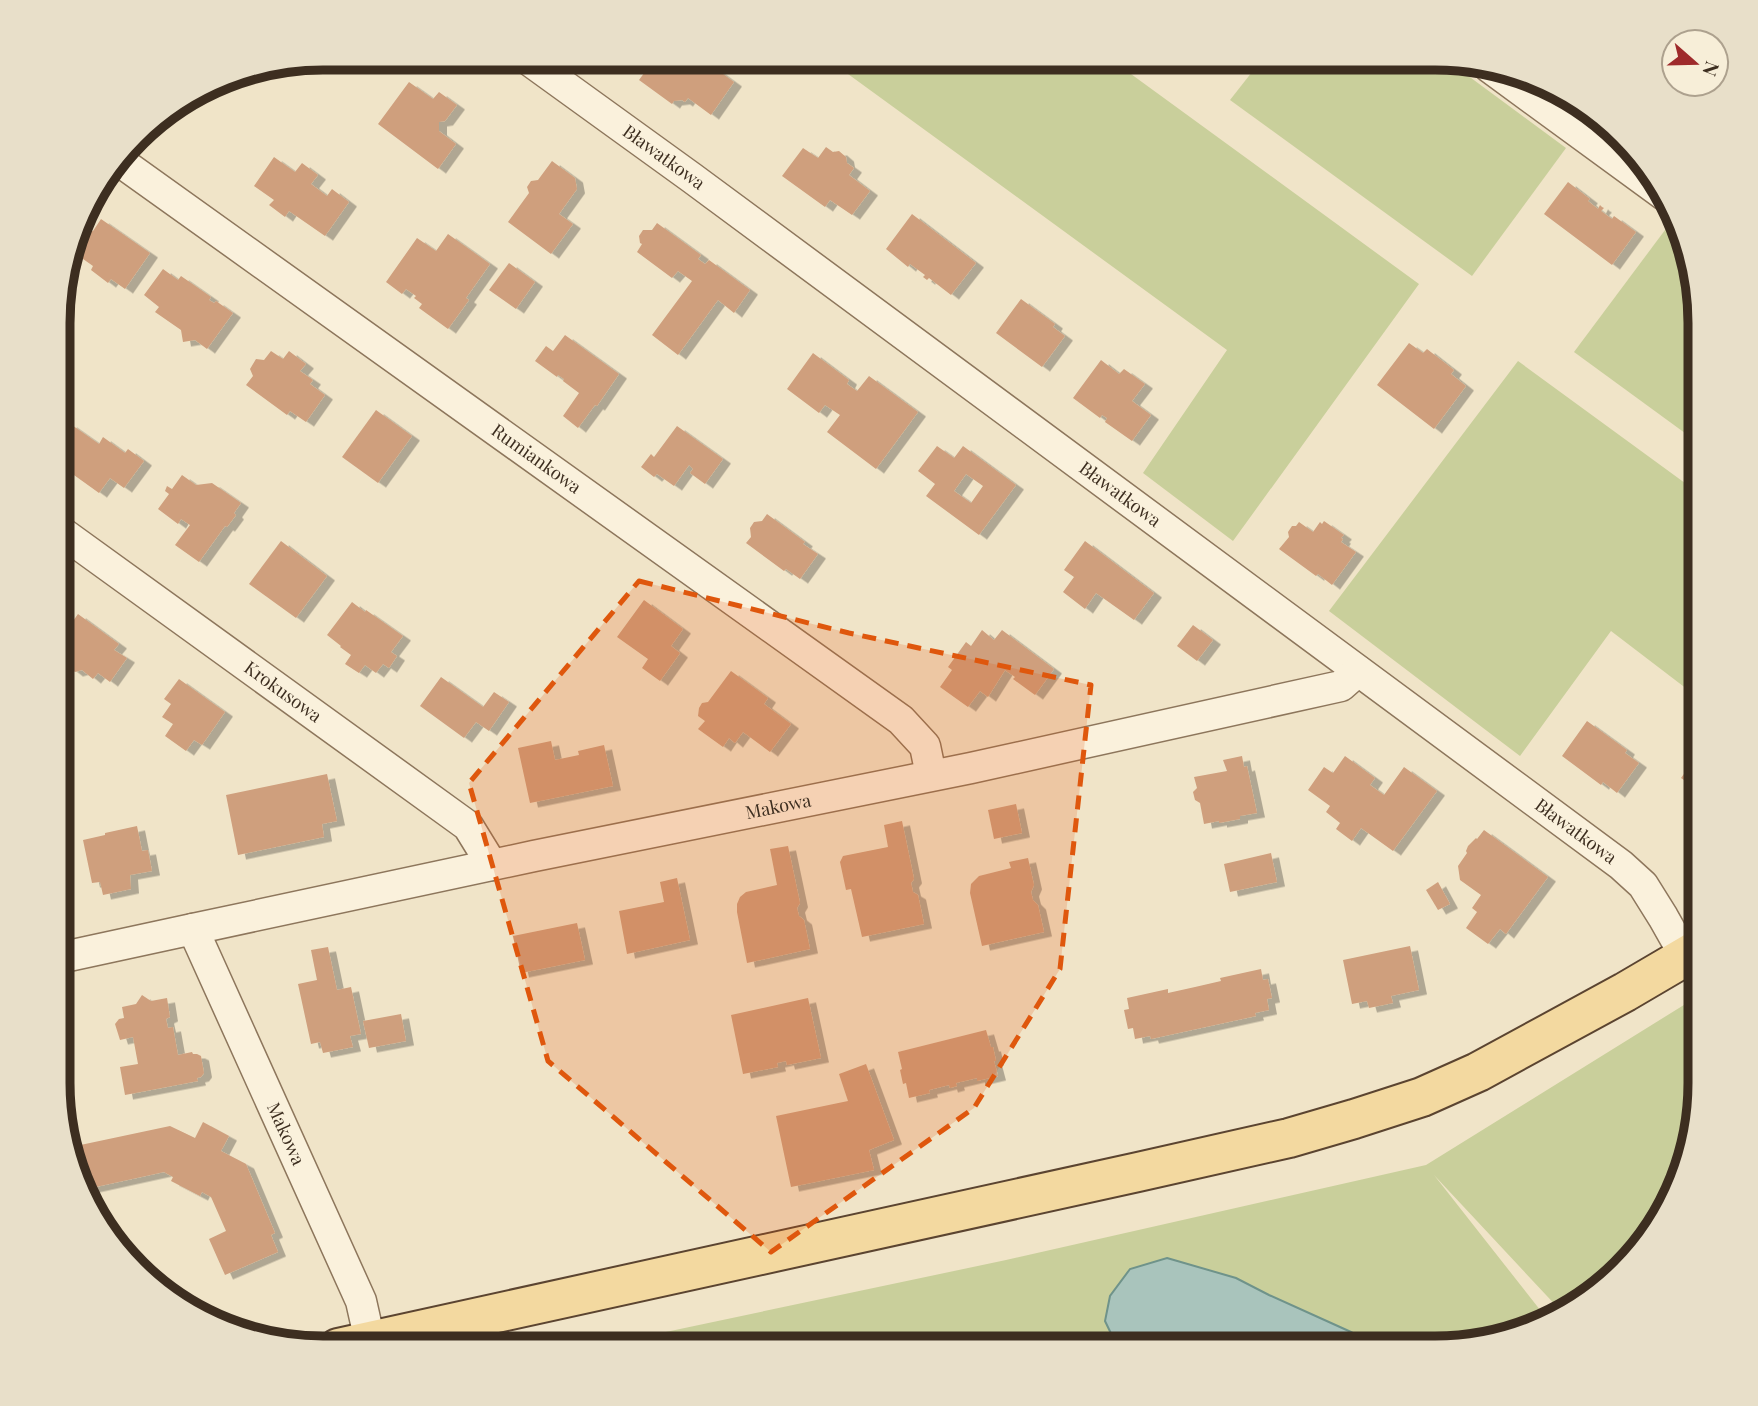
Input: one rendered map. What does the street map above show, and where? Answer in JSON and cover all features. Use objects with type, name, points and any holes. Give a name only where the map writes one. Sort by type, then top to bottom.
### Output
[{"type":"main road","points":[[390,1336],[1289,1138],[1354,1119],[1422,1097],[1478,1072],[1688,954]]},
{"type":"street","name":"Bławatkowa","points":[[542,70],[1621,865],[1643,886],[1663,917],[1688,947]]},
{"type":"street","points":[[1508,81],[1643,179]]},
{"type":"street","name":"Rumiankowa","points":[[125,165],[901,720],[925,746],[931,775]]},
{"type":"street","name":"Krokusowa","points":[[70,538],[468,826],[492,865]]},
{"type":"street","name":"Makowa","points":[[70,956],[492,865],[971,768],[1341,686],[1358,671]]},
{"type":"street","name":"Makowa","points":[[193,929],[361,1301],[355,1336]]},
{"type":"highlighted area","points":[[639,581],[849,633],[1091,685],[1060,969],[974,1108],[771,1252],[548,1061],[469,783]]},
{"type":"green space","points":[[842,70],[1125,70],[1419,284],[1233,541],[1143,473],[1227,350]]},
{"type":"green space","points":[[1254,70],[1463,72],[1566,148],[1472,276],[1230,100]]},
{"type":"green space","points":[[1669,225],[1686,290],[1688,435],[1574,352]]},
{"type":"green space","points":[[1518,361],[1688,485],[1688,690],[1611,631],[1520,756],[1329,611]]},
{"type":"green space","points":[[1688,1002],[1686,1116],[1675,1164],[1662,1195],[1636,1237],[1614,1262],[1589,1284],[1556,1305],[1434,1175],[1542,1312],[1516,1323],[1468,1334],[1435,1336],[647,1336],[1006,1260],[1426,1165]]},
{"type":"water","points":[[1167,1258],[1236,1278],[1358,1336],[1112,1336],[1105,1321],[1110,1296],[1130,1269]]},
{"type":"building","points":[[646,70],[718,70],[734,82],[711,115],[688,98],[685,102],[674,101],[672,104],[639,80]]},
{"type":"building","points":[[409,82],[433,99],[439,92],[457,105],[445,121],[439,122],[439,131],[456,144],[438,169],[378,124]]},
{"type":"building","points":[[826,147],[833,152],[839,151],[846,157],[847,163],[854,168],[849,175],[870,191],[852,215],[830,200],[825,207],[782,176],[803,148],[818,158]]},
{"type":"building","points":[[274,157],[295,172],[302,163],[318,175],[311,184],[327,196],[332,189],[349,202],[325,236],[289,211],[285,217],[269,205],[274,200],[254,186]]},
{"type":"building","points":[[552,161],[575,178],[577,189],[559,214],[573,224],[551,254],[508,222],[529,193],[527,187],[531,181],[538,180]]},
{"type":"building","points":[[1568,182],[1598,209],[1600,205],[1604,208],[1601,211],[1612,219],[1614,216],[1636,232],[1612,265],[1544,214]]},
{"type":"building","points":[[912,214],[976,263],[951,295],[886,249]]},
{"type":"building","points":[[101,219],[150,253],[125,289],[111,279],[108,283],[91,270],[93,266],[79,256],[87,231],[93,231]]},
{"type":"building","points":[[657,223],[701,255],[698,259],[705,264],[709,260],[750,290],[734,313],[718,300],[678,355],[652,335],[692,281],[678,271],[672,278],[637,252],[642,244],[639,236],[643,230],[652,230]]},
{"type":"building","points":[[448,234],[490,264],[448,329],[419,308],[422,304],[414,298],[416,296],[406,289],[402,294],[386,282],[417,238],[436,251]]},
{"type":"building","points":[[509,263],[535,282],[516,309],[489,290]]},
{"type":"building","points":[[163,269],[178,280],[181,276],[211,297],[209,300],[214,303],[216,301],[233,313],[207,349],[195,340],[183,342],[181,330],[155,312],[159,307],[144,295]]},
{"type":"building","points":[[1021,299],[1055,324],[1053,327],[1065,336],[1042,367],[996,333]]},
{"type":"building","points":[[565,335],[619,374],[578,428],[563,416],[579,393],[563,381],[564,379],[535,361],[546,346],[553,351]]},
{"type":"building","points":[[1409,343],[1423,353],[1427,349],[1454,370],[1451,374],[1466,386],[1434,429],[1377,385]]},
{"type":"building","points":[[271,351],[283,359],[289,351],[306,364],[300,371],[313,380],[310,384],[325,395],[306,422],[290,411],[287,415],[246,385],[253,376],[250,369],[256,359],[264,360]]},
{"type":"building","points":[[813,353],[849,380],[847,384],[857,391],[869,376],[918,412],[876,469],[827,432],[840,415],[825,405],[819,413],[787,389]]},
{"type":"building","points":[[1101,360],[1119,374],[1124,369],[1145,384],[1132,401],[1151,415],[1132,441],[1105,422],[1107,418],[1102,415],[1100,418],[1073,398]]},
{"type":"building","points":[[376,410],[412,436],[378,483],[342,457]]},
{"type":"building","points":[[70,424],[99,444],[103,437],[125,453],[128,449],[144,461],[124,488],[110,478],[99,493],[70,472]]},
{"type":"building","points":[[677,426],[723,459],[705,484],[690,473],[693,469],[689,465],[674,486],[657,474],[654,477],[641,467],[651,454],[654,457]]},
{"type":"building","points":[[937,446],[954,458],[963,446],[1016,485],[979,535],[926,496],[935,484],[918,471]],"holes":[[[966,474],[983,486],[971,503],[954,491]]]},
{"type":"building","points":[[182,475],[196,485],[212,483],[241,503],[234,513],[236,515],[199,562],[175,545],[190,525],[181,519],[178,524],[158,509],[169,494],[165,491],[167,486],[172,489]]},
{"type":"building","points":[[767,514],[818,554],[800,579],[786,569],[784,571],[746,543],[751,537],[750,528],[754,522],[762,521]]},
{"type":"building","points":[[1324,521],[1344,535],[1341,542],[1356,552],[1332,585],[1279,549],[1289,537],[1288,532],[1292,526],[1299,522],[1313,532],[1320,522],[1322,524]]},
{"type":"building","points":[[281,541],[327,576],[296,618],[249,584]]},
{"type":"building","points":[[1085,541],[1154,593],[1134,620],[1096,593],[1085,609],[1063,592],[1074,577],[1064,570]]},
{"type":"building","points":[[644,600],[683,629],[671,646],[680,653],[660,681],[642,668],[648,659],[617,637]]},
{"type":"building","points":[[352,602],[403,636],[391,652],[397,656],[389,668],[383,664],[376,673],[365,665],[359,673],[345,664],[351,655],[327,635]]},
{"type":"building","points":[[78,614],[119,644],[114,650],[127,658],[110,682],[98,673],[93,679],[82,670],[75,672],[70,668],[70,625]]},
{"type":"building","points":[[1193,625],[1213,640],[1197,661],[1177,646]]},
{"type":"building","points":[[982,630],[994,640],[1002,630],[1054,669],[1035,695],[1005,670],[988,697],[980,691],[968,707],[940,687],[952,670],[948,667],[966,642],[971,646]]},
{"type":"building","points":[[731,671],[768,698],[764,704],[791,724],[770,752],[743,732],[735,743],[729,738],[723,747],[698,729],[705,721],[698,716],[699,708],[702,703],[708,702]]},
{"type":"building","points":[[441,677],[483,707],[494,692],[509,702],[489,731],[476,722],[464,738],[420,706]]},
{"type":"building","points":[[179,679],[225,712],[202,745],[194,740],[186,751],[165,736],[173,724],[162,717],[171,704],[164,699]]},
{"type":"building","points":[[1587,721],[1627,750],[1625,753],[1639,763],[1617,793],[1603,782],[1601,785],[1562,756]]},
{"type":"building","points":[[551,741],[555,760],[579,755],[578,751],[604,745],[613,786],[530,803],[518,748]]},
{"type":"building","points":[[1242,756],[1244,767],[1247,766],[1257,813],[1240,816],[1240,819],[1204,824],[1200,803],[1195,800],[1193,792],[1197,788],[1194,777],[1227,771],[1223,760]]},
{"type":"building","points":[[1345,756],[1375,778],[1370,785],[1384,795],[1404,767],[1437,791],[1393,851],[1361,828],[1352,841],[1336,829],[1340,823],[1326,812],[1330,806],[1308,790],[1324,767],[1333,773]]},
{"type":"building","points":[[1688,768],[1688,783],[1681,778]]},
{"type":"building","points":[[327,774],[337,821],[322,824],[324,837],[238,855],[226,795]]},
{"type":"building","points":[[1016,804],[1022,833],[994,839],[988,810]]},
{"type":"building","points":[[902,821],[914,879],[911,883],[913,892],[918,895],[924,924],[862,937],[851,889],[846,890],[840,862],[843,856],[888,847],[884,825]]},
{"type":"building","points":[[137,826],[142,851],[148,850],[152,871],[130,875],[131,889],[103,895],[100,882],[92,883],[83,840]]},
{"type":"building","points":[[1484,830],[1548,877],[1506,934],[1500,929],[1488,944],[1466,928],[1477,912],[1472,908],[1481,895],[1460,880],[1458,866],[1467,853],[1468,846]]},
{"type":"building","points":[[788,846],[800,903],[797,908],[799,916],[804,920],[810,949],[747,963],[737,904],[746,892],[777,885],[770,849]]},
{"type":"building","points":[[1271,853],[1277,882],[1230,892],[1224,864]]},
{"type":"building","points":[[1028,858],[1034,885],[1031,892],[1038,905],[1044,932],[982,946],[970,893],[971,884],[979,876],[1011,868],[1009,862]]},
{"type":"building","points":[[677,878],[690,940],[627,954],[619,911],[664,902],[660,882]]},
{"type":"building","points":[[1438,882],[1450,904],[1438,910],[1426,890]]},
{"type":"building","points":[[577,923],[585,960],[521,973],[513,936]]},
{"type":"building","points":[[1410,946],[1419,990],[1391,996],[1393,1003],[1369,1008],[1367,1001],[1352,1004],[1343,960]]},
{"type":"building","points":[[328,947],[337,990],[351,987],[361,1034],[350,1036],[353,1047],[323,1053],[320,1042],[311,1044],[298,984],[317,980],[311,950]]},
{"type":"building","points":[[1261,969],[1263,980],[1268,979],[1272,998],[1267,999],[1269,1010],[1255,1013],[1256,1016],[1151,1039],[1150,1036],[1135,1039],[1133,1028],[1128,1029],[1124,1010],[1129,1009],[1127,998],[1168,989],[1168,993]]},
{"type":"building","points":[[142,995],[151,1001],[167,998],[170,1017],[166,1019],[168,1028],[173,1027],[178,1055],[192,1052],[201,1056],[204,1073],[197,1078],[198,1081],[125,1095],[120,1067],[138,1064],[133,1037],[120,1040],[115,1024],[124,1018],[122,1007],[136,1004]]},
{"type":"building","points":[[808,998],[821,1058],[787,1065],[786,1061],[777,1063],[778,1067],[743,1074],[731,1015]]},
{"type":"building","points":[[401,1014],[406,1041],[369,1048],[363,1021]]},
{"type":"building","points":[[986,1030],[993,1047],[998,1076],[956,1083],[957,1086],[950,1088],[949,1085],[929,1090],[930,1093],[909,1098],[906,1083],[903,1084],[898,1052]]},
{"type":"building","points":[[866,1064],[894,1140],[869,1150],[874,1170],[791,1187],[776,1116],[848,1101],[839,1074]]},
{"type":"building","points":[[203,1122],[229,1136],[221,1151],[246,1164],[275,1233],[271,1235],[278,1252],[225,1275],[209,1239],[226,1231],[211,1197],[202,1192],[200,1196],[171,1181],[173,1177],[164,1172],[93,1188],[78,1145],[170,1126],[195,1138]]}]
